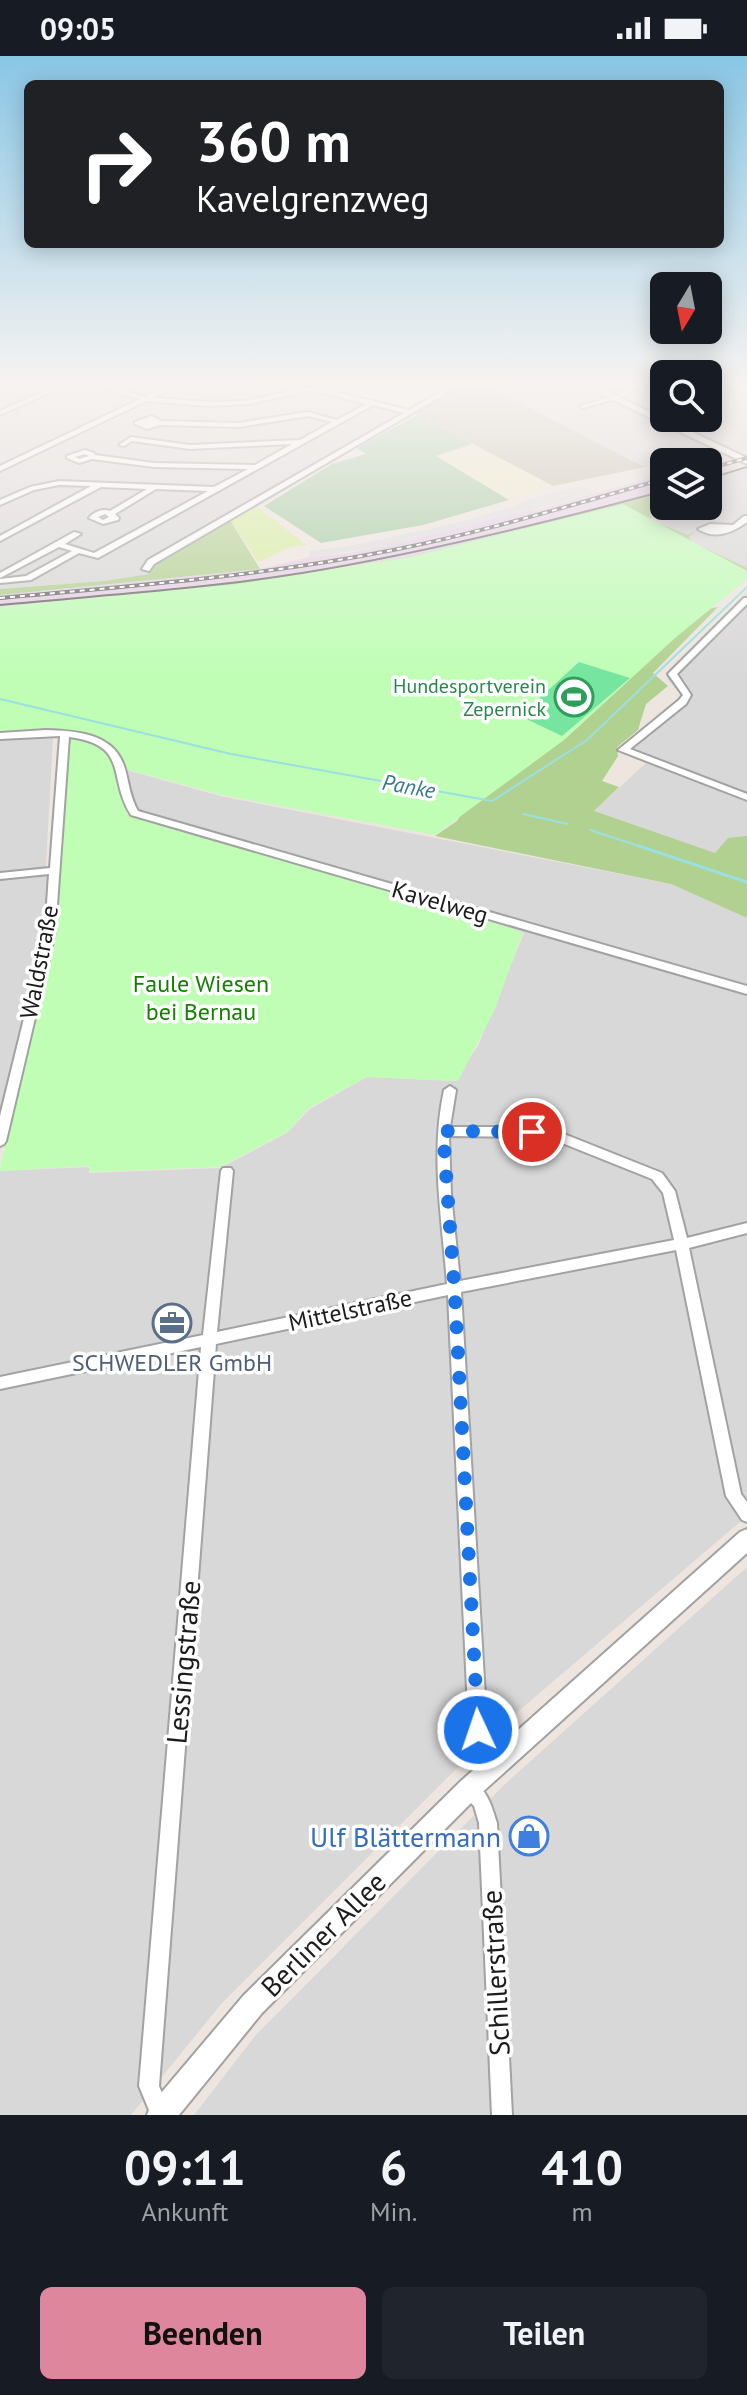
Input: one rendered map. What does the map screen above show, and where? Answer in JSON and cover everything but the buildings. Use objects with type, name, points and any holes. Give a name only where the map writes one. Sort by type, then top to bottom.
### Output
[{"type":"street","points":[[58,544],[95,556],[226,483]]},
{"type":"street","points":[[146,569],[151,562],[289,483]]},
{"type":"street","points":[[0,503],[47,484],[216,489]]},
{"type":"street","points":[[0,539],[101,484]]},
{"type":"street","points":[[112,513],[153,488]]},
{"type":"street","points":[[734,527],[747,518]]},
{"type":"street","points":[[0,578],[77,534]]},
{"type":"street","points":[[0,578],[28,578],[78,551]]},
{"type":"street","points":[[747,600],[702,647],[675,669],[672,674],[687,695],[683,702],[623,750],[747,797]]},
{"type":"street","points":[[0,736],[65,734]]},
{"type":"street","name":"Kavelweg","points":[[65,734],[91,739],[115,754],[126,800],[134,813],[747,990]]},
{"type":"street","name":"Waldstraße","points":[[0,1141],[7,1078],[50,933],[65,734]]},
{"type":"street","points":[[0,876],[53,871]]},
{"type":"street","points":[[450,1090],[443,1131],[478,1730],[483,1747],[496,1765]]},
{"type":"street","points":[[443,1131],[532,1132],[564,1139],[657,1176],[669,1191],[734,1496],[747,1515]]},
{"type":"street","name":"Lessingstraße","points":[[161,2115],[149,2086],[209,1340],[227,1171]]},
{"type":"street","name":"Mittelstraße","points":[[0,1383],[747,1228]]},
{"type":"street","name":"Berliner Allee","points":[[161,2115],[253,2004],[469,1789],[743,1549]]},
{"type":"street","name":"Schillerstraße","points":[[469,1789],[481,1801],[488,1823],[502,2115]]},
{"type":"shaded area","points":[[0,483],[293,483],[153,564],[149,574],[104,581],[0,589]]},
{"type":"shaded area","points":[[481,483],[547,483],[553,486],[509,500]]},
{"type":"shaded area","points":[[631,483],[650,483],[650,496],[409,557],[233,584],[0,607],[0,595],[260,569],[310,557],[351,553],[531,509],[535,511],[578,496]]},
{"type":"shaded area","points":[[722,483],[747,483],[747,573],[617,506],[650,496],[650,520],[722,520]]},
{"type":"shaded area","points":[[578,487],[598,493],[391,545],[310,557],[309,551],[350,546],[457,523],[529,499]]},
{"type":"shaded area","points":[[747,592],[747,870],[594,811],[650,759],[627,750],[680,701],[680,693],[666,673]]},
{"type":"shaded area","points":[[53,739],[46,864],[49,877],[40,949],[0,1112],[0,740]]},
{"type":"shaded area","points":[[123,769],[220,796],[671,884],[747,918],[747,1516],[487,1738],[222,2003],[131,2115],[0,2115],[0,1171],[89,1167],[89,1173],[220,1168],[287,1133],[310,1109],[367,1077],[454,1081],[478,1046],[524,933],[138,815]]},
{"type":"shaded area","points":[[747,1567],[747,2115],[194,2115],[255,2036],[505,1784]]},
{"type":"green space","points":[[301,483],[481,483],[509,500],[423,525],[321,543],[264,506]]},
{"type":"green space","points":[[650,497],[650,520],[688,535],[695,531],[689,537],[692,542],[747,568],[747,574],[612,627],[718,607],[653,673],[668,686],[646,704],[638,730],[617,747],[618,756],[602,781],[619,787],[594,811],[715,853],[728,838],[747,836],[747,918],[671,884],[435,836],[457,821],[471,799],[0,686],[158,593],[409,557]]},
{"type":"green space","name":"Faule Wiesen bei Bernau","points":[[623,504],[747,571],[747,579],[675,638],[564,740],[435,835],[222,795],[116,769],[122,801],[131,813],[523,932],[495,1009],[458,1081],[367,1077],[309,1108],[287,1132],[220,1167],[89,1172],[89,1166],[0,1171],[18,1076],[39,1005],[55,933],[70,731],[0,733],[0,607],[236,584],[410,557]]},
{"type":"green space","points":[[255,505],[307,545],[291,547],[258,562],[230,520]]},
{"type":"green space","points":[[230,520],[260,569],[0,595],[0,589],[104,581],[149,574],[152,564]]},
{"type":"green space","name":"Hundesportverein Zepernick","points":[[579,662],[630,678],[562,736],[520,716]]},
{"type":"waterway","name":"Panke","points":[[0,699],[231,754],[492,801],[587,740],[747,587]]},
{"type":"waterway","points":[[523,814],[568,824]]},
{"type":"waterway","points":[[590,830],[645,848]]},
{"type":"waterway","points":[[639,846],[645,848]]},
{"type":"waterway","points":[[645,848],[747,882]]},
{"type":"tram line","points":[[0,605],[189,588],[302,573],[484,536],[650,495]]},
{"type":"railway","points":[[0,598],[197,579],[344,559],[462,535],[649,483]]},
{"type":"place","name":"Hundesportverein Zepernick","points":[[574,697]]},
{"type":"place","name":"SCHWEDLER GmbH","points":[[172,1323]]},
{"type":"place","name":"Ulf Blättermann","points":[[529,1836]]},
{"type":"route","points":[[478,1730],[443,1131],[532,1132]]}]
